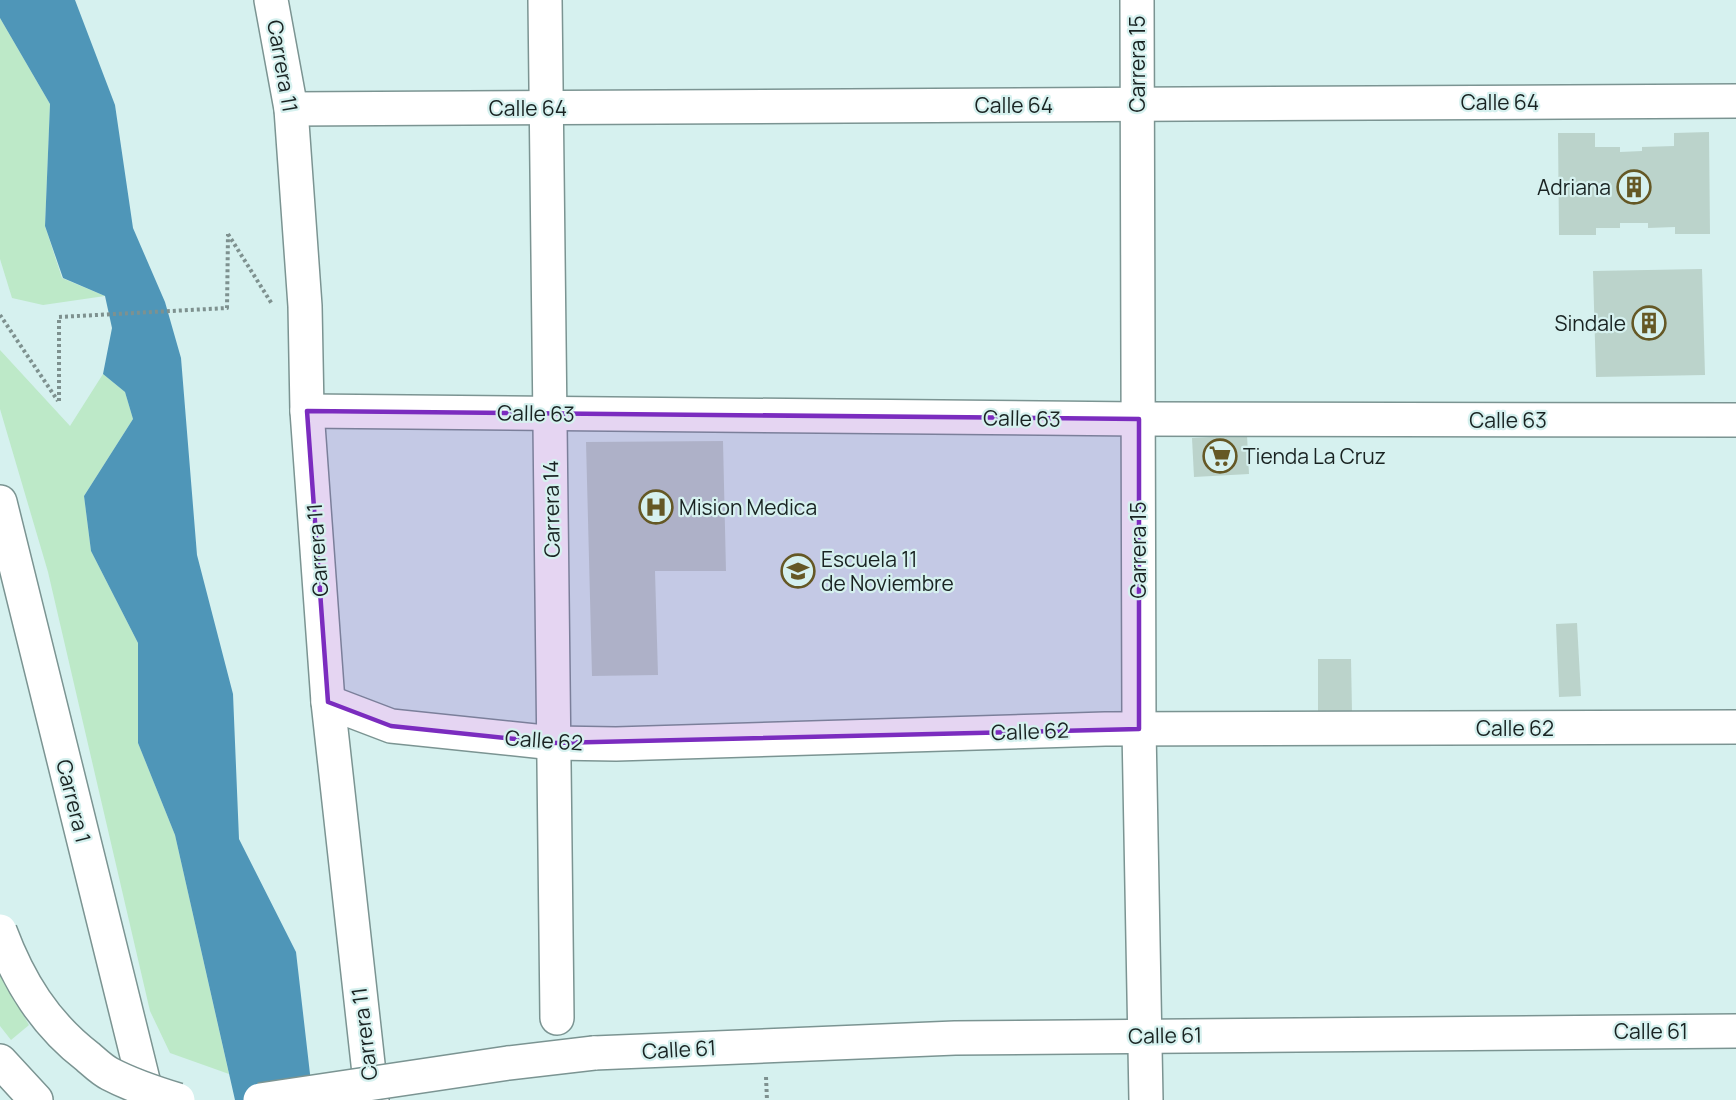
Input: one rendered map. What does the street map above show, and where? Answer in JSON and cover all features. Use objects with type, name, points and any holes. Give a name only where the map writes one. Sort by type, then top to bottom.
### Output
[{"type":"street","name":"Carrera 11","points":[[271,0],[291,109],[305,306],[307,411],[328,702],[372,1100]]},
{"type":"street","name":"Carrera 14","points":[[545,0],[557,1018]]},
{"type":"street","name":"Carrera 15","points":[[1137,0],[1139,729],[1146,1100]]},
{"type":"street","name":"Calle 64","points":[[291,109],[1736,101]]},
{"type":"street","name":"Calle 63","points":[[307,411],[1139,419],[1736,420]]},
{"type":"street","name":"Carrera 1","points":[[0,502],[148,1100]]},
{"type":"street","name":"Calle 62","points":[[328,702],[391,726],[554,743],[616,744],[1139,729],[1736,727]]},
{"type":"street","points":[[0,931],[9,955],[24,983],[42,1012],[61,1035],[108,1073],[178,1100]]},
{"type":"street","name":"Calle 61","points":[[260,1100],[508,1063],[594,1053],[955,1038],[1736,1031]]},
{"type":"street","points":[[0,1061],[36,1100]]},
{"type":"path","points":[[0,315],[59,401],[59,317],[227,308],[228,234],[274,307],[305,306]]},
{"type":"highlighted area","points":[[307,411],[1139,419],[1139,729],[554,743],[391,726],[328,702]]},
{"type":"green space","points":[[0,18],[50,104],[45,226],[62,278],[105,296],[43,305],[12,298],[0,259]]},
{"type":"green space","points":[[0,350],[70,426],[103,374],[125,392],[133,419],[84,496],[91,551],[138,643],[138,743],[175,835],[229,1074],[170,1053],[150,1011],[48,572],[0,409]]},
{"type":"green space","points":[[0,974],[29,1025],[11,1040],[0,1026]]},
{"type":"water","points":[[0,0],[75,0],[115,105],[133,228],[165,302],[181,358],[197,555],[233,694],[239,839],[296,952],[313,1100],[235,1100],[175,835],[138,743],[138,643],[91,551],[84,496],[133,419],[125,392],[103,374],[112,328],[105,296],[63,278],[45,226],[50,104],[0,18]]},
{"type":"building","name":"Adriana","points":[[1709,132],[1710,234],[1675,234],[1675,227],[1648,228],[1648,223],[1620,223],[1620,228],[1596,228],[1596,235],[1559,235],[1558,133],[1595,133],[1595,147],[1620,147],[1620,152],[1642,151],[1642,147],[1674,146],[1674,133]]},
{"type":"building","name":"Sindale","points":[[1702,269],[1705,375],[1596,377],[1593,271]]},
{"type":"building","name":"Tienda La Cruz","points":[[1247,435],[1249,474],[1194,477],[1192,438]]},
{"type":"building","name":"Mision Medica","points":[[723,441],[726,571],[655,571],[658,675],[592,676],[586,442]]},
{"type":"building","points":[[1577,623],[1581,696],[1559,697],[1556,624]]},
{"type":"building","points":[[1318,659],[1351,659],[1352,712],[1318,712]]},
{"type":"place","name":"Adriana","points":[[1634,187]]},
{"type":"place","name":"Sindale","points":[[1649,323]]},
{"type":"place","name":"Tienda La Cruz","points":[[1220,456]]},
{"type":"place","name":"Mision Medica","points":[[656,507]]},
{"type":"place","name":"Escuela 11 de Noviembre","points":[[798,571]]}]
